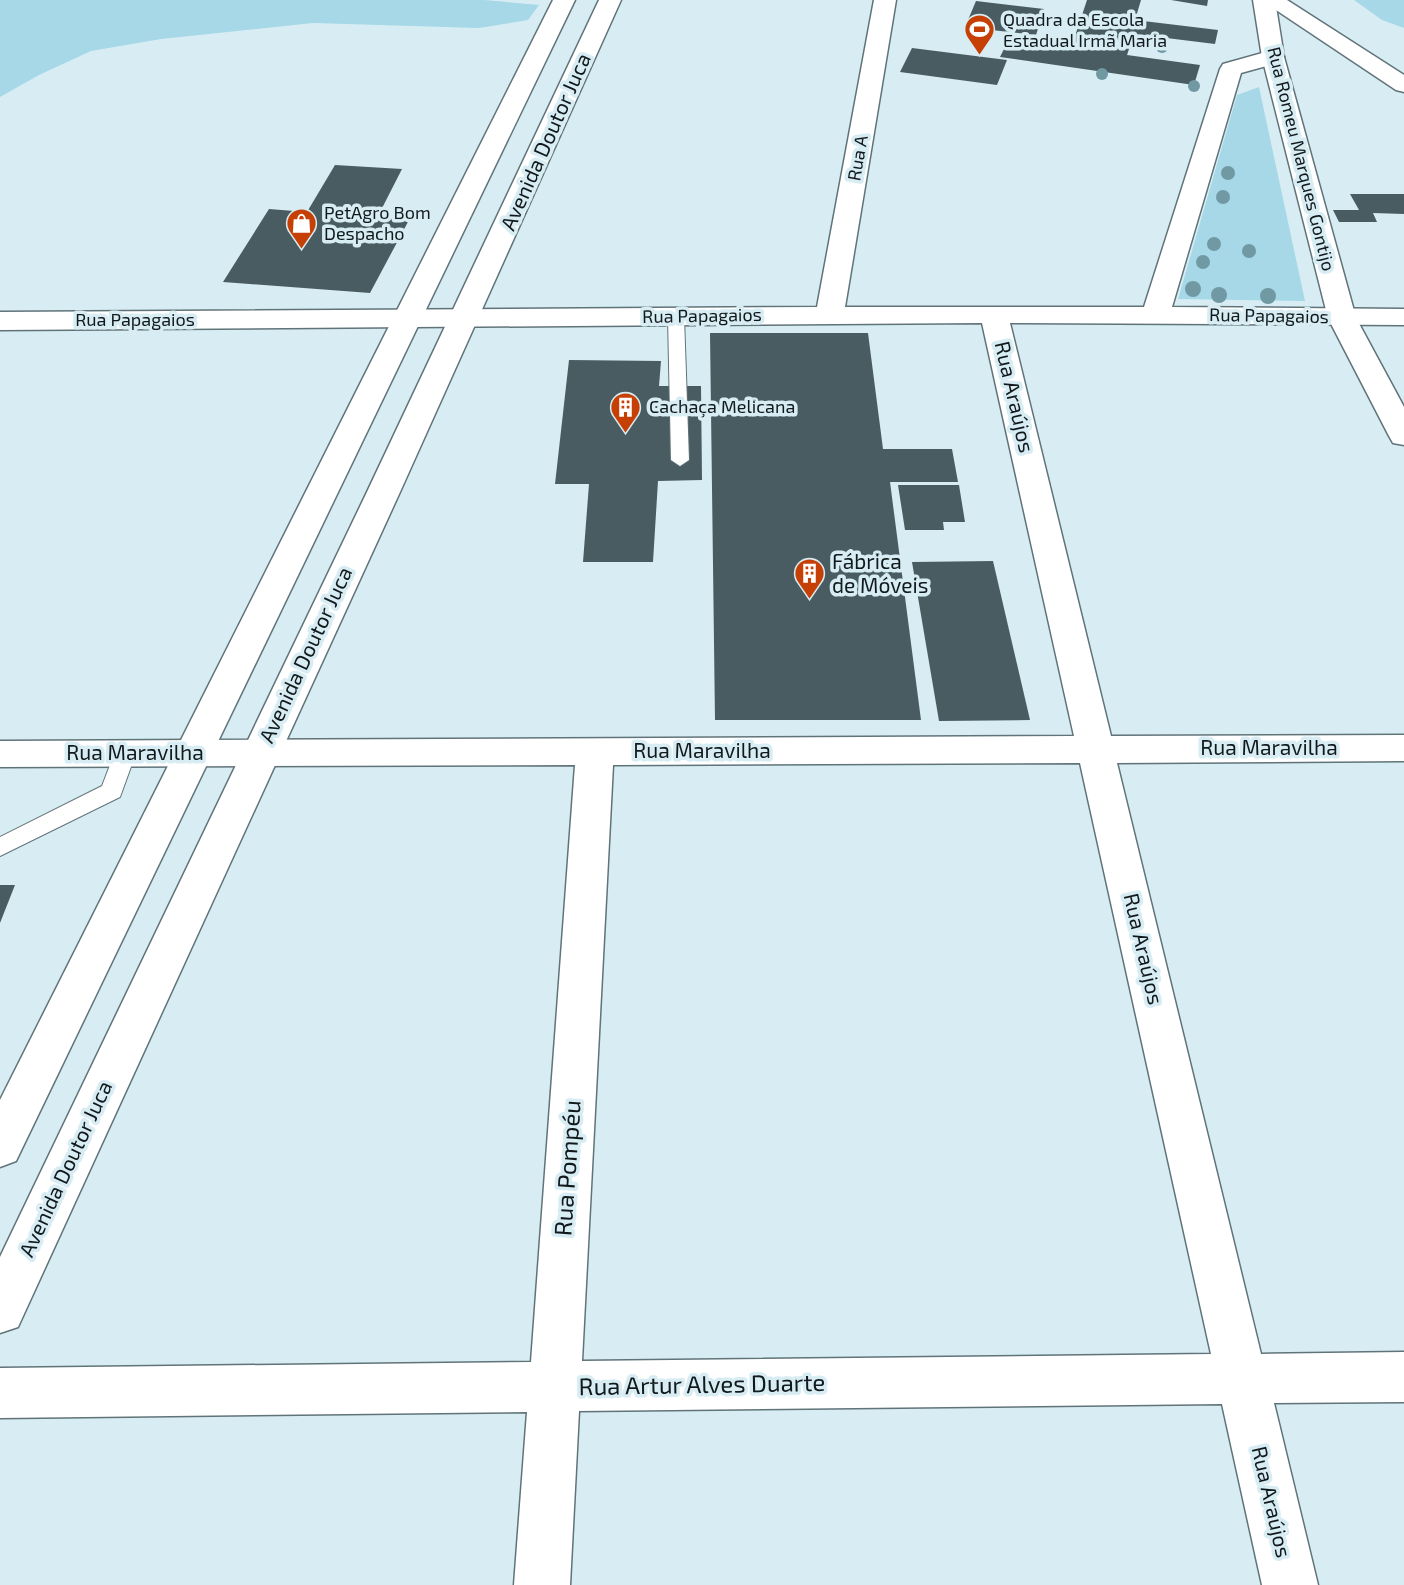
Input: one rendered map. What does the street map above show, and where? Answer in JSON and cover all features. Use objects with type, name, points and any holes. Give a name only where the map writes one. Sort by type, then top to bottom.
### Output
[{"type":"street","name":"Rua A","points":[[830,315],[885,0]]},
{"type":"street","name":"Rua Romeu Marques Gontijo","points":[[1264,0],[1273,57],[1342,318],[1404,436]]},
{"type":"street","points":[[1272,0],[1404,85]]},
{"type":"street","points":[[558,12],[604,13]]},
{"type":"street","name":"Avenida Doutor Juca","points":[[0,1147],[558,12]]},
{"type":"street","name":"Avenida Doutor Juca","points":[[0,1310],[466,318],[604,13]]},
{"type":"street","points":[[1156,314],[1231,69],[1273,57]]},
{"type":"street","points":[[468,196],[520,199]]},
{"type":"street","name":"Rua Papagaios","points":[[0,321],[994,314],[1404,317]]},
{"type":"street","name":"Rua Araújos","points":[[994,314],[1290,1585]]},
{"type":"street","name":"Rua Maravilha","points":[[0,754],[1404,748]]},
{"type":"street","name":"Rua Pompéu","points":[[542,1585],[595,751]]},
{"type":"street","name":"Rua Artur Alves Duarte","points":[[0,1393],[1404,1377]]},
{"type":"lane","points":[[676,317],[680,460]]},
{"type":"lane","points":[[0,847],[112,791],[125,753]]},
{"type":"shaded area","points":[[0,0],[484,0],[539,5],[528,20],[479,28],[313,23],[161,39],[91,51],[0,97]]},
{"type":"shaded area","points":[[1354,0],[1404,0],[1404,28],[1382,20]]},
{"type":"shaded area","points":[[1259,87],[1305,301],[1178,299],[1237,95]]},
{"type":"building","points":[[1087,0],[1141,0],[1135,20],[1218,30],[1215,44],[1134,34],[1127,55],[1200,65],[1194,85],[1000,57],[1009,39],[1071,48]]},
{"type":"building","points":[[1171,0],[1208,0],[1207,6]]},
{"type":"building","points":[[976,1],[1044,9],[1036,35],[965,27]]},
{"type":"building","points":[[912,48],[1007,60],[997,85],[900,72]]},
{"type":"building","points":[[335,165],[402,169],[377,218],[409,220],[370,293],[223,282],[269,209],[307,212]]},
{"type":"building","points":[[1350,194],[1404,194],[1404,214],[1373,213],[1377,222],[1339,222],[1333,210],[1359,210]]},
{"type":"building","name":"Fábrica de Móveis","points":[[710,333],[868,333],[883,449],[952,449],[958,482],[890,482],[921,720],[715,720]]},
{"type":"building","name":"Cachaça Melicana","points":[[569,360],[661,361],[659,386],[701,386],[702,480],[658,481],[653,562],[583,562],[589,484],[555,484]]},
{"type":"building","points":[[898,485],[959,485],[965,522],[943,522],[944,530],[905,530]]},
{"type":"building","points":[[993,561],[1030,720],[939,721],[912,562]]},
{"type":"building","points":[[0,885],[15,885],[0,923]]},
{"type":"place","name":"Quadra da Escola Estadual Irmã Maria","points":[[980,57]]},
{"type":"place","name":"PetAgro Bom Despacho","points":[[301,250]]},
{"type":"place","name":"Cachaça Melicana","points":[[626,434]]},
{"type":"place","name":"Fábrica de Móveis","points":[[809,601]]}]
